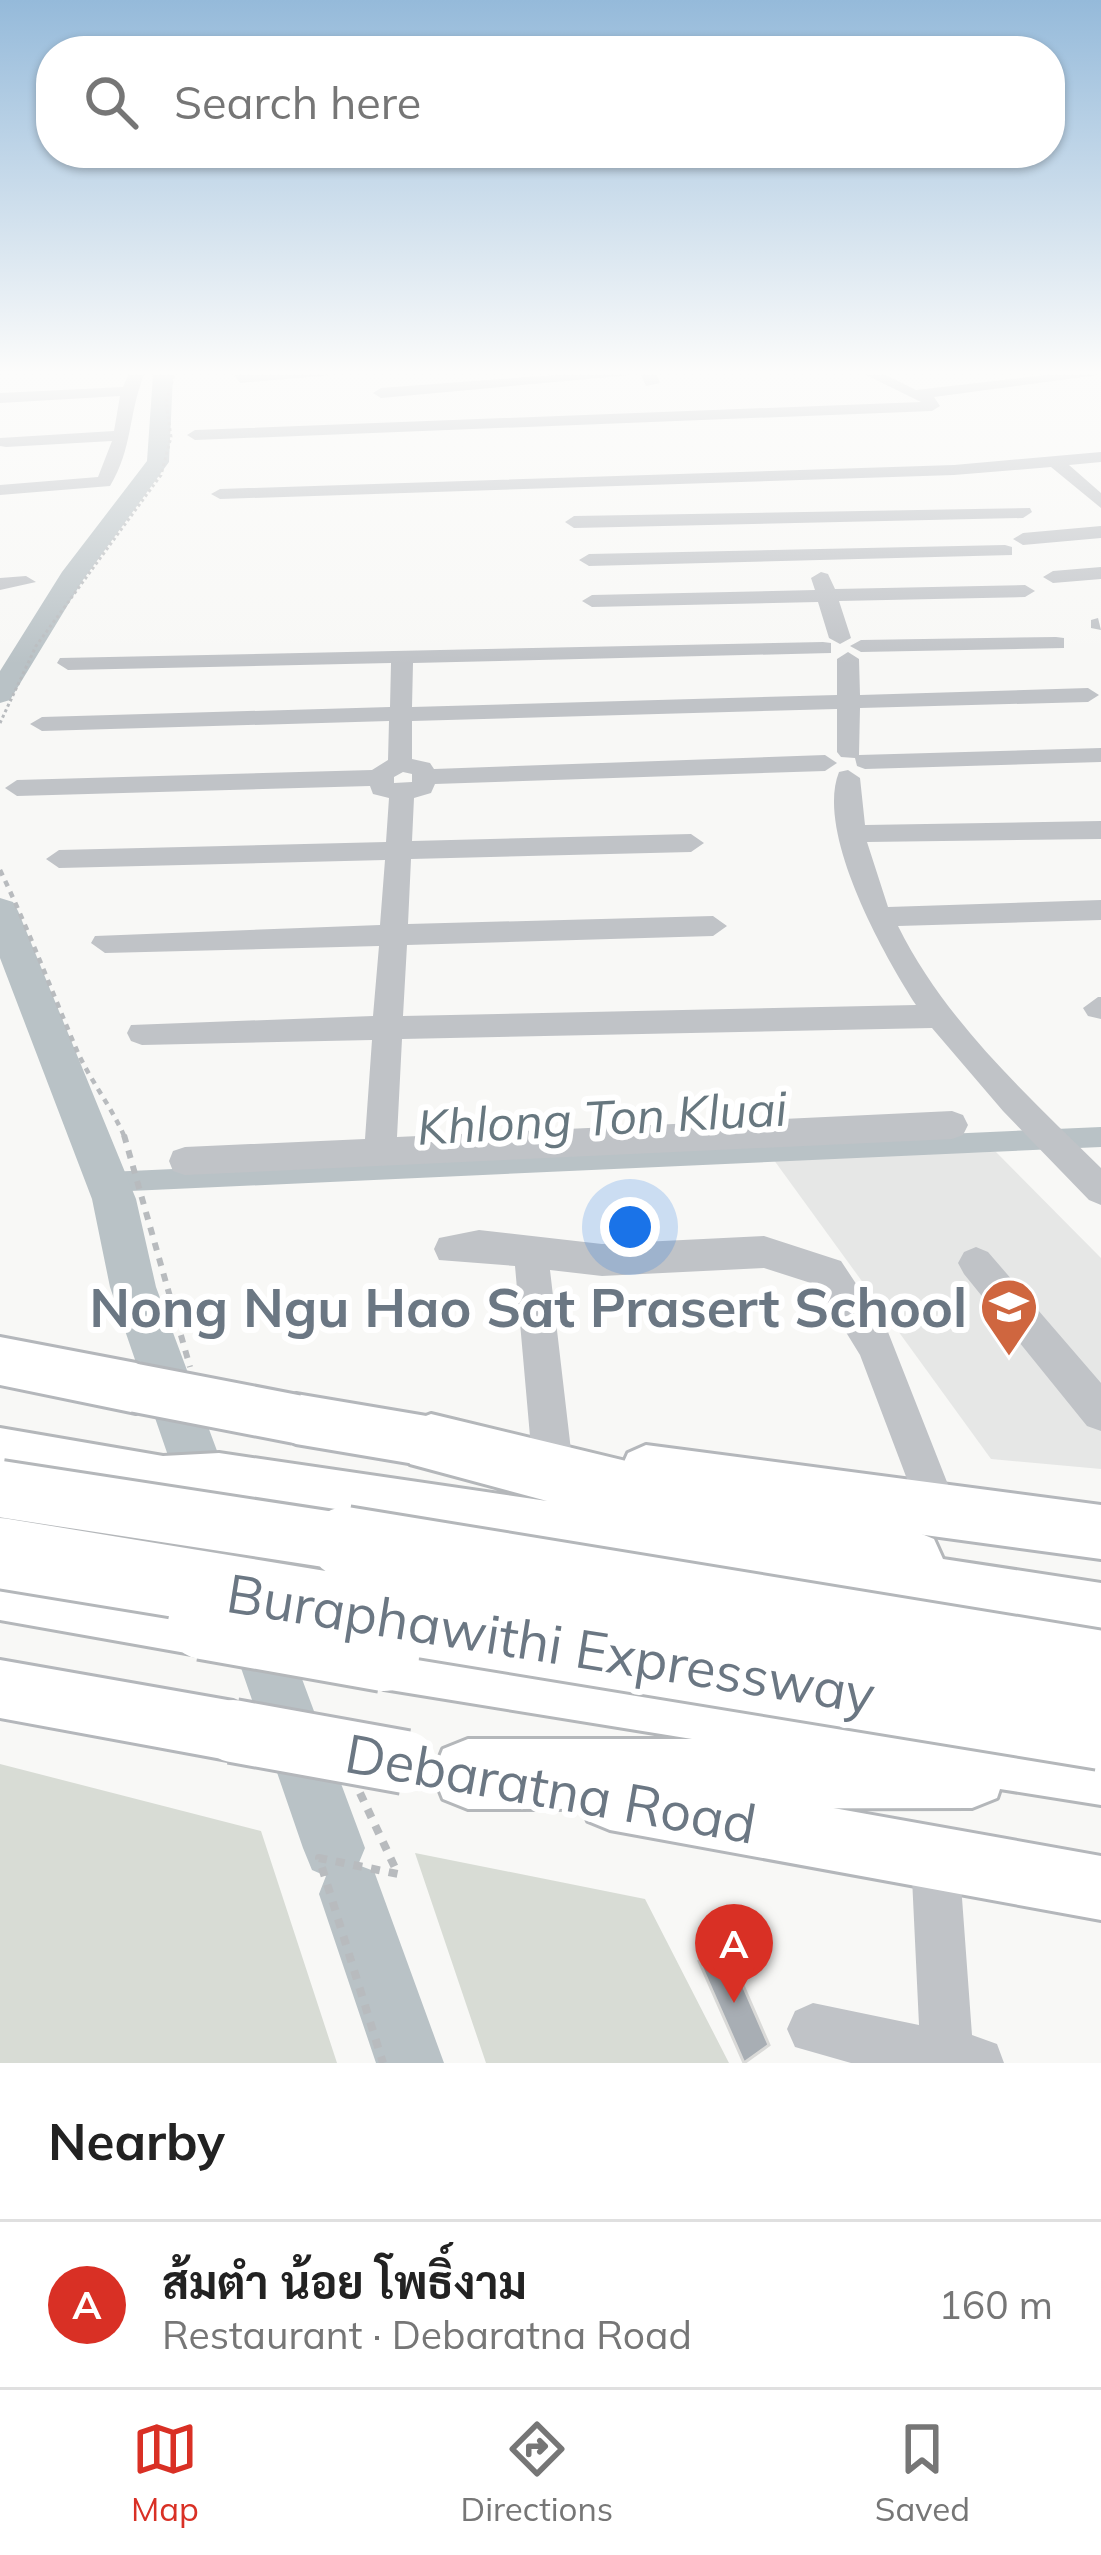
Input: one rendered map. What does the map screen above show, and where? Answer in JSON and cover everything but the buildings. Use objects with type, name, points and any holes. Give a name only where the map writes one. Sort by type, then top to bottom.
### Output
[{"type":"highway","points":[[431,1443],[1101,1611]]},
{"type":"highway","points":[[0,1458],[1101,1611]]},
{"type":"highway","name":"Buraphawithi Expressway","points":[[0,1489],[618,1583],[1101,1666]]},
{"type":"highway","name":"Buraphawithi Expressway","points":[[0,1553],[1101,1733]]},
{"type":"highway","points":[[0,1588],[384,1656],[1101,1771]]},
{"type":"highway","points":[[437,1768],[1101,1771]]},
{"type":"main road","points":[[0,1361],[431,1443],[1101,1532]]},
{"type":"main road","name":"Debaratna Road","points":[[0,1689],[1101,1888]]},
{"type":"street","points":[[0,490],[104,482],[111,471]]},
{"type":"street","points":[[220,494],[829,471]]},
{"type":"street","points":[[1066,471],[1101,503]]},
{"type":"street","points":[[318,519],[334,487]]},
{"type":"street","points":[[574,522],[1023,512]]},
{"type":"street","points":[[797,517],[843,648],[849,703],[851,834],[877,917],[940,1016],[1101,1190]]},
{"type":"street","points":[[589,560],[1014,545],[1101,532]]},
{"type":"street","points":[[1053,577],[1101,573]]},
{"type":"street","points":[[0,584],[26,582]]},
{"type":"street","points":[[592,601],[1025,591]]},
{"type":"street","points":[[68,663],[1056,643]]},
{"type":"street","points":[[380,1150],[397,935],[402,655]]},
{"type":"street","points":[[43,724],[1088,695]]},
{"type":"street","points":[[17,788],[1101,755]]},
{"type":"street","points":[[851,834],[1101,830]]},
{"type":"street","points":[[59,859],[692,843]]},
{"type":"street","points":[[877,917],[1101,910]]},
{"type":"street","points":[[104,943],[713,926]]},
{"type":"street","points":[[142,1033],[386,1032],[940,1016]]},
{"type":"street","points":[[185,1161],[952,1125]]},
{"type":"street","points":[[451,1249],[602,1260],[764,1252],[829,1273],[874,1345],[938,1510]]},
{"type":"street","points":[[531,1252],[552,1459]]},
{"type":"street","points":[[976,1263],[1101,1412]]},
{"type":"street","points":[[813,2029],[963,2060],[935,1857]]},
{"type":"path","points":[[0,723],[36,646],[162,471]]},
{"type":"shaded area","name":"Nong Ngu Hao Sat Prasert School","points":[[996,1152],[1101,1258],[1101,1469],[991,1459],[771,1156]]},
{"type":"shaded area","points":[[0,1764],[261,1831],[337,2063],[0,2063]]},
{"type":"shaded area","points":[[415,1853],[645,1899],[729,2063],[486,2063]]},
{"type":"waterway","points":[[0,694],[71,578],[151,471]]},
{"type":"waterway","points":[[0,911],[114,1199],[133,1287],[334,1848]]},
{"type":"waterway","name":"Khlong Ton Kluai","points":[[108,1182],[1101,1137]]},
{"type":"waterway","points":[[351,1894],[410,2063]]},
{"type":"place","name":"Nong Ngu Hao Sat Prasert School","points":[[1009,1358]]},
{"type":"place","name":"ส้มตำ น้อย โพธิ์งาม","points":[[734,2003]]}]
